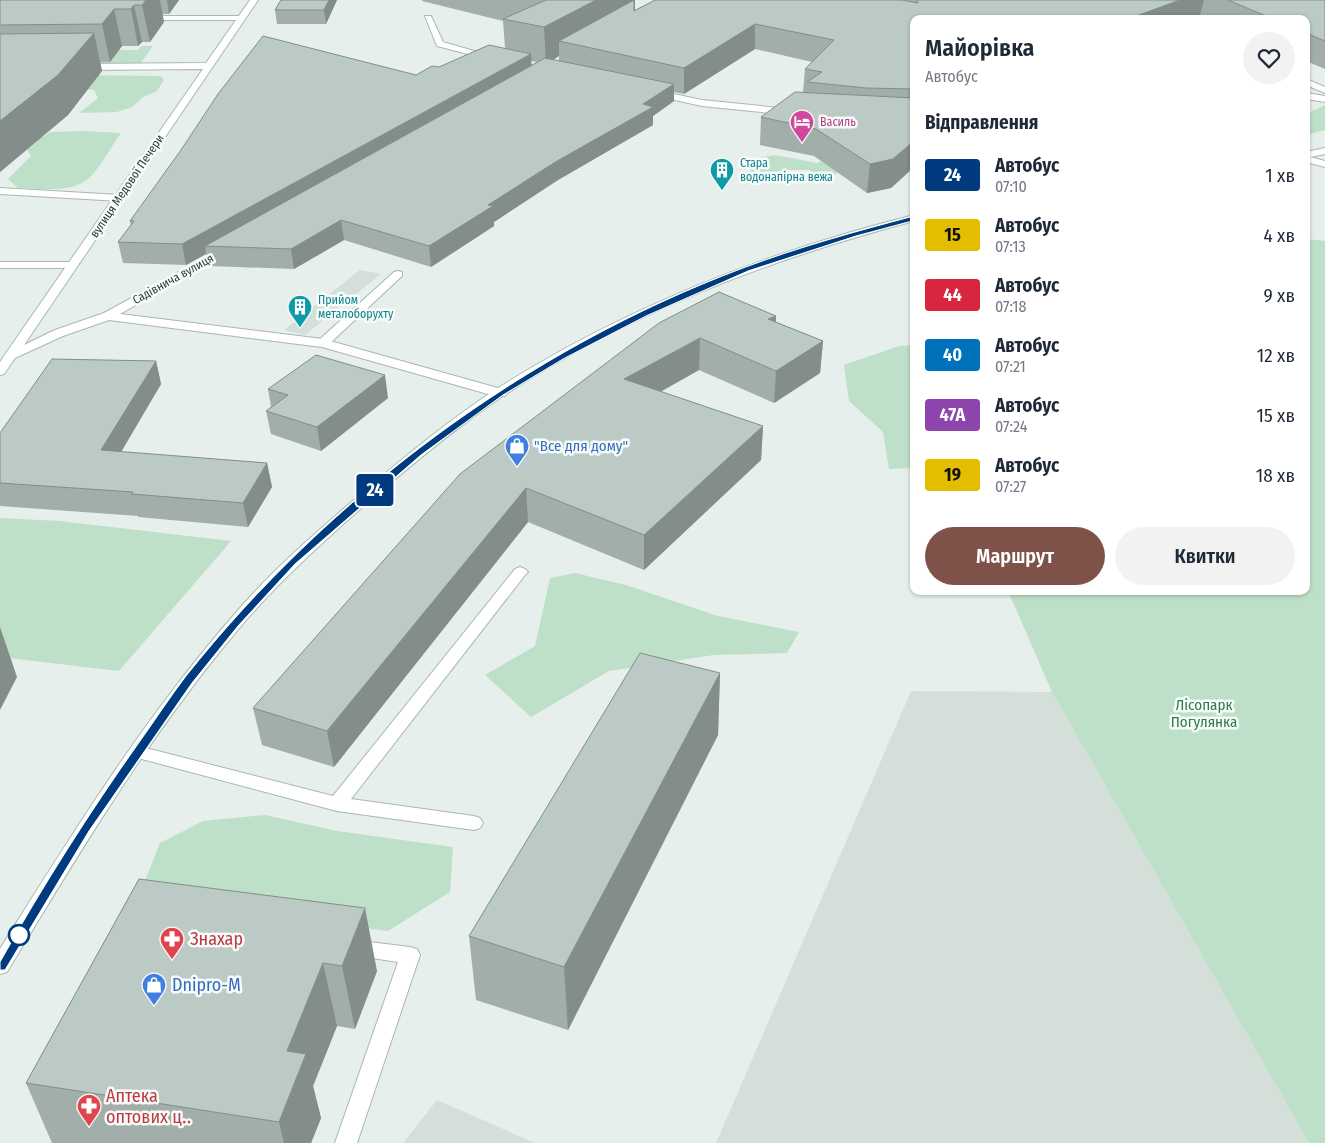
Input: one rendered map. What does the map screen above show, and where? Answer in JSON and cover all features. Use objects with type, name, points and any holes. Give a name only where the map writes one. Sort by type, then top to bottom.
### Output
[{"type":"street","name":"вулиця Медової Печери","points":[[0,371],[254,0]]},
{"type":"street","points":[[134,18],[241,18]]},
{"type":"street","points":[[428,18],[440,44],[500,59]]},
{"type":"street","points":[[68,67],[208,66]]},
{"type":"street","points":[[1310,84],[1325,92]]},
{"type":"street","points":[[643,90],[702,103],[797,113]]},
{"type":"street","points":[[1310,95],[1325,92]]},
{"type":"street","points":[[1310,156],[1325,151]]},
{"type":"street","points":[[1310,158],[1325,164]]},
{"type":"street","points":[[0,191],[120,198]]},
{"type":"street","points":[[0,966],[85,828],[188,681],[235,624],[292,562],[418,453],[500,393],[588,342],[696,290],[796,252],[910,219]]},
{"type":"street","name":"Садівнича вулиця","points":[[10,356],[59,333],[108,316],[236,243]]},
{"type":"street","points":[[0,265],[72,265]]},
{"type":"street","points":[[323,343],[398,274]]},
{"type":"street","points":[[108,316],[323,343],[500,393]]},
{"type":"street","points":[[336,804],[520,572]]},
{"type":"street","points":[[138,752],[336,804],[474,823]]},
{"type":"street","points":[[332,945],[410,955],[346,1143]]},
{"type":"shaded area","points":[[360,270],[381,274],[305,335],[284,330]]},
{"type":"shaded area","points":[[911,691],[1052,692],[1309,1143],[716,1143]]},
{"type":"shaded area","points":[[437,1100],[535,1143],[403,1143]]},
{"type":"green space","points":[[141,46],[153,46],[140,64],[84,64],[83,50],[138,50]]},
{"type":"green space","points":[[77,75],[161,76],[164,80],[157,91],[143,97],[132,107],[117,112],[79,113],[98,98],[94,90],[79,88]]},
{"type":"green space","points":[[1325,105],[1325,130],[1310,134],[1310,112]]},
{"type":"green space","points":[[51,132],[121,133],[98,168],[82,183],[55,189],[18,188],[8,179],[31,156],[25,146]]},
{"type":"green space","points":[[775,155],[817,163],[835,155],[847,168],[830,177],[820,176],[809,170],[789,170],[775,179],[757,176],[750,170],[754,159]]},
{"type":"green space","name":"Лісопарк Погулянка","points":[[1310,239],[1325,241],[1325,1143],[1309,1143],[1052,692],[1010,595],[1310,595]]},
{"type":"green space","points":[[910,345],[910,468],[889,469],[883,432],[849,401],[844,365],[899,346]]},
{"type":"green space","points":[[0,518],[60,521],[231,541],[119,671],[0,657]]},
{"type":"green space","points":[[575,573],[626,585],[718,616],[799,632],[787,653],[714,655],[609,671],[531,717],[485,675],[535,646],[550,578]]},
{"type":"green space","points":[[265,815],[337,831],[453,847],[450,892],[388,931],[138,898],[160,843],[203,821]]},
{"type":"building","points":[[0,0],[146,0],[142,5],[134,5],[131,9],[114,9],[102,24],[0,25]]},
{"type":"building","points":[[281,0],[329,0],[324,10],[275,10]]},
{"type":"building","points":[[546,0],[596,0],[544,27],[503,19]]},
{"type":"building","points":[[634,0],[634,11],[655,0],[902,0],[918,3],[917,0],[1180,0],[1139,15],[910,15],[910,89],[866,88],[807,82],[822,72],[805,69],[834,40],[755,24],[684,68],[559,41]]},
{"type":"building","points":[[1228,0],[1325,0],[1325,41],[1310,35],[1310,15],[1264,15]]},
{"type":"building","points":[[94,33],[58,75],[0,121],[0,34]]},
{"type":"building","points":[[263,36],[416,75],[432,66],[439,67],[489,45],[531,54],[182,244],[118,242],[134,221],[130,221],[218,94]]},
{"type":"building","points":[[545,58],[674,84],[643,104],[653,107],[557,161],[488,205],[493,206],[429,246],[341,220],[291,249],[205,246]]},
{"type":"building","points":[[795,92],[910,98],[910,144],[893,159],[870,164],[816,129],[761,117]]},
{"type":"building","points":[[719,292],[776,316],[768,319],[823,341],[776,371],[700,338],[624,379],[763,426],[644,535],[526,488],[327,731],[253,708],[460,474],[659,323]]},
{"type":"building","points":[[316,355],[385,375],[317,427],[266,411],[288,395],[268,389]]},
{"type":"building","points":[[52,359],[156,361],[101,450],[267,463],[243,503],[132,494],[133,492],[0,483],[0,433]]},
{"type":"building","points":[[640,653],[720,673],[564,967],[469,936]]},
{"type":"building","points":[[139,879],[365,908],[342,966],[323,963],[287,1051],[306,1054],[279,1122],[26,1083]]},
{"type":"bus line","name":"24","points":[[0,966],[85,828],[188,681],[235,624],[292,562],[418,453],[500,393],[588,342],[644,314],[746,269],[796,252],[910,219]]},
{"type":"place","name":"Василь","points":[[802,143]]},
{"type":"place","name":"Стара водонапірна вежа","points":[[722,191]]},
{"type":"place","name":"Прийом металоборухту","points":[[300,328]]},
{"type":"place","name":"\"Все для дому\"","points":[[517,467]]},
{"type":"place","name":"Знахар","points":[[172,960]]},
{"type":"place","name":"Dnipro-M","points":[[154,1006]]},
{"type":"place","name":"Аптека оптових ц‥","points":[[89,1127]]}]
